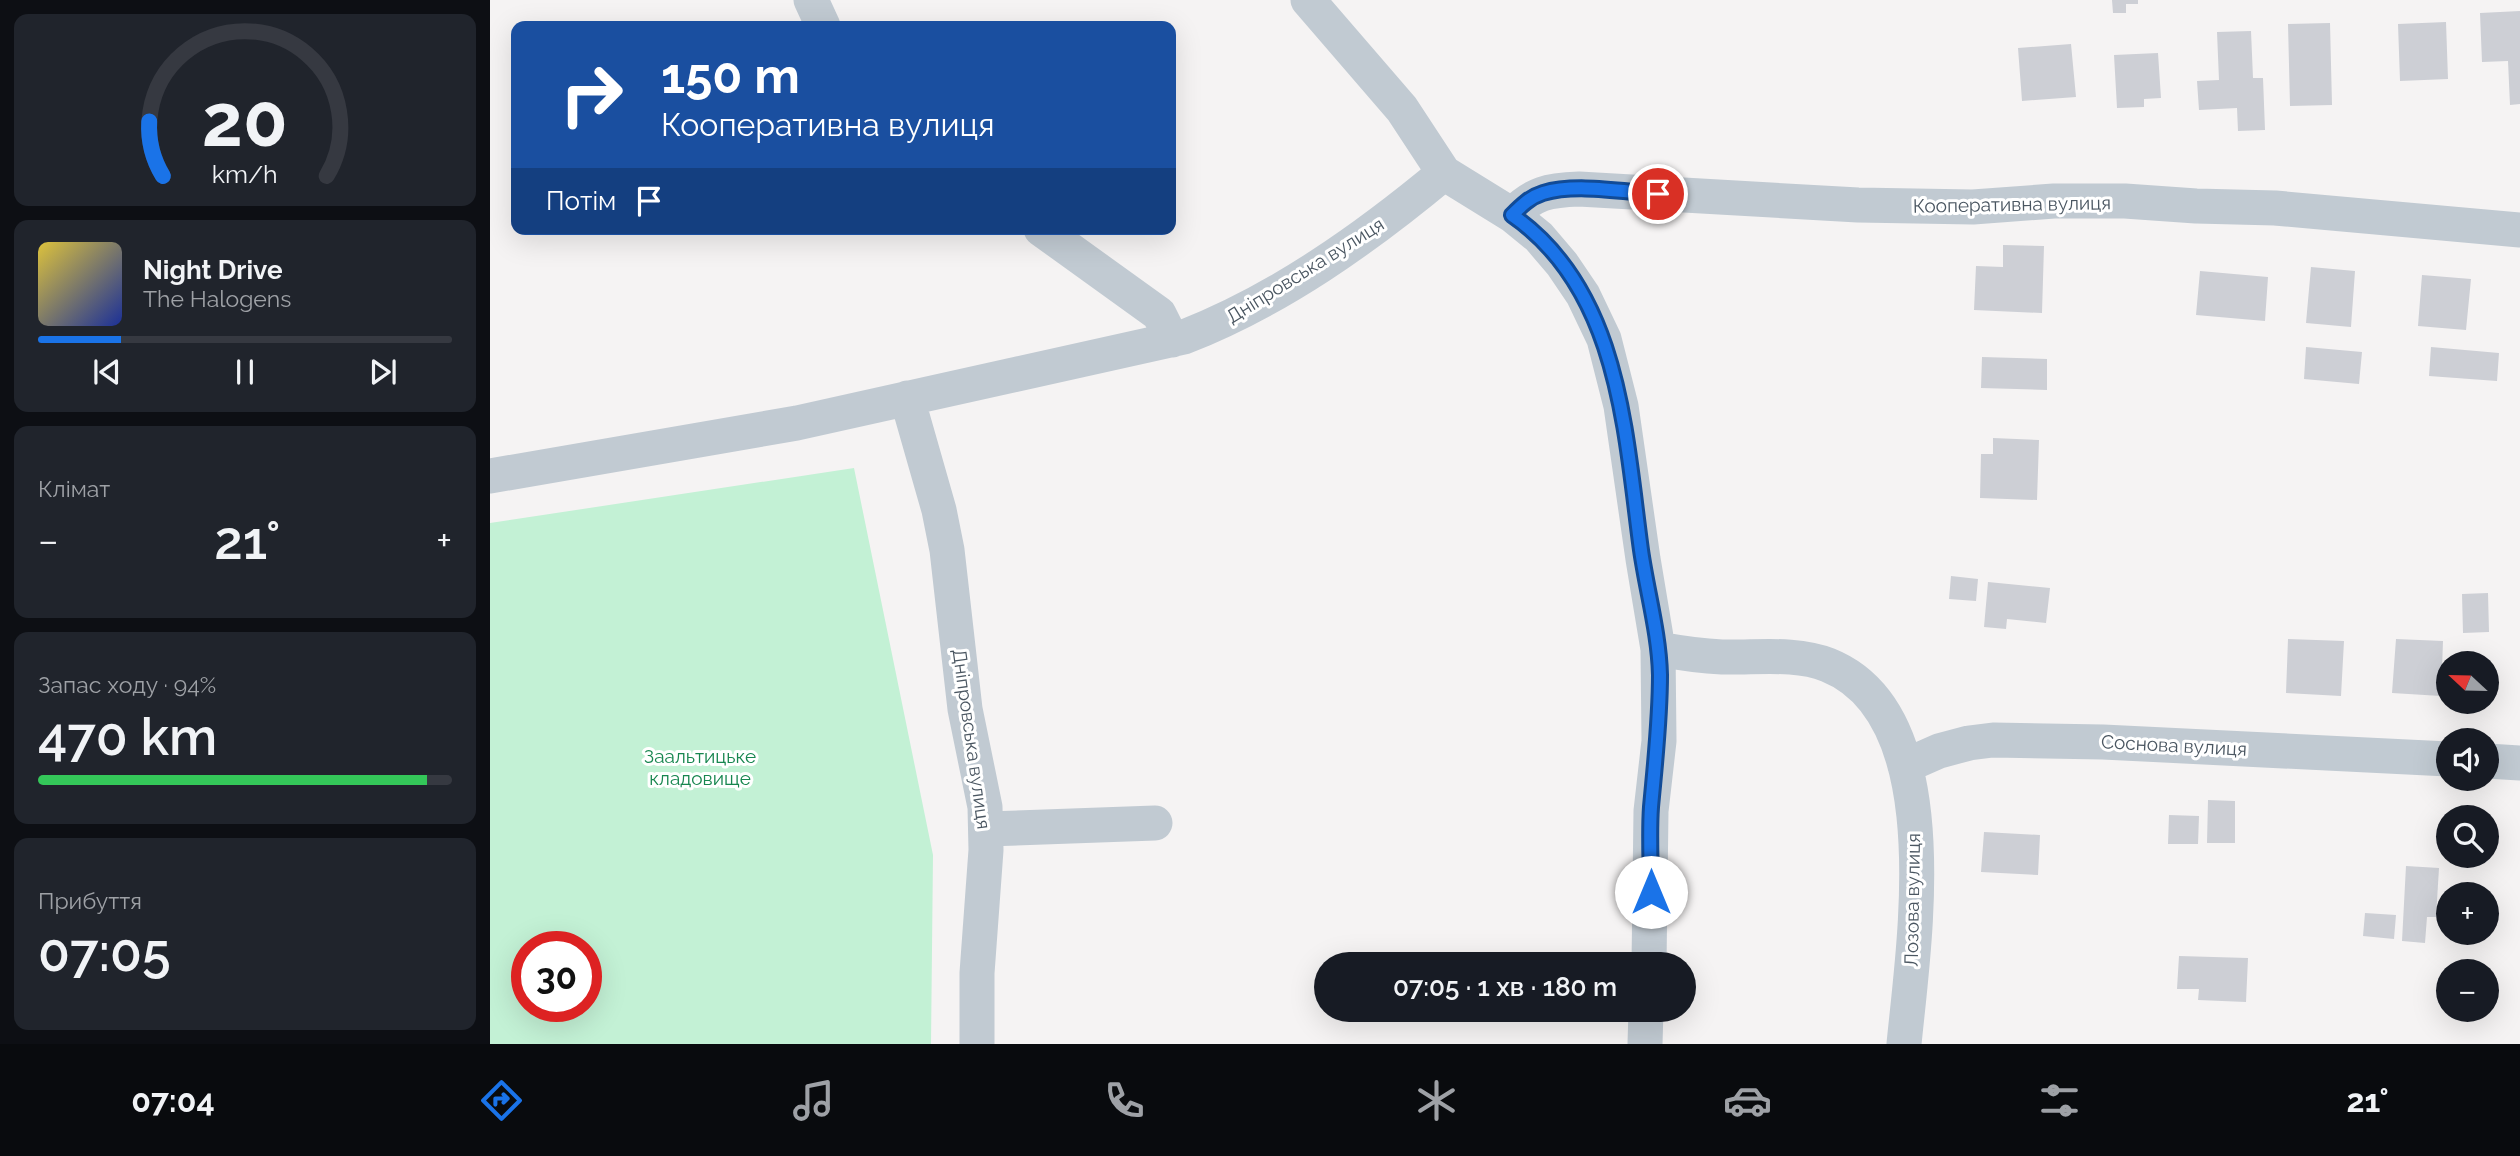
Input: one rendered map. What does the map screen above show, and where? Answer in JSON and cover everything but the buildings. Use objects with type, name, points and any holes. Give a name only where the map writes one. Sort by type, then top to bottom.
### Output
[{"type":"street","points":[[811,0],[821,21]]},
{"type":"street","points":[[1308,0],[1402,109],[1444,173],[1512,215],[1539,237],[1583,295],[1604,339],[1621,406],[1658,649],[1659,741],[1651,811],[1649,952]]},
{"type":"street","name":"Дніпровська вулиця","points":[[490,476],[797,423],[1172,340],[1219,324],[1277,292],[1375,228],[1444,173]]},
{"type":"street","name":"Кооперативна вулиця","points":[[1512,215],[1527,200],[1541,193],[1579,189],[1858,205],[1973,207],[2054,201],[2125,201],[2287,209],[2520,230]]},
{"type":"street","points":[[1049,235],[1159,314],[1172,340]]},
{"type":"street","name":"Дніпровська вулиця","points":[[907,398],[939,510],[947,550],[964,709],[981,785],[987,829],[978,938],[977,1044]]},
{"type":"street","name":"Лозова вулиця","points":[[1658,649],[1690,655],[1802,659],[1825,664],[1854,680],[1885,715],[1897,735],[1905,766],[1913,805],[1917,858],[1913,952],[1904,1044]]},
{"type":"street","name":"Соснова вулиця","points":[[1905,766],[1939,751],[1969,743],[2006,740],[2103,742],[2436,758]]},
{"type":"street","points":[[2499,762],[2520,763]]},
{"type":"street","points":[[987,829],[1155,823]]},
{"type":"street","points":[[1645,1044],[1646,1022]]},
{"type":"green space","name":"Заальтицьке кладовище","points":[[854,468],[933,855],[931,1044],[490,1044],[490,523]]},
{"type":"route","points":[[1651,892],[1651,811],[1659,741],[1660,674],[1656,631],[1621,406],[1611,359],[1583,295],[1539,237],[1512,215],[1527,200],[1541,193],[1561,190],[1658,194]]}]
